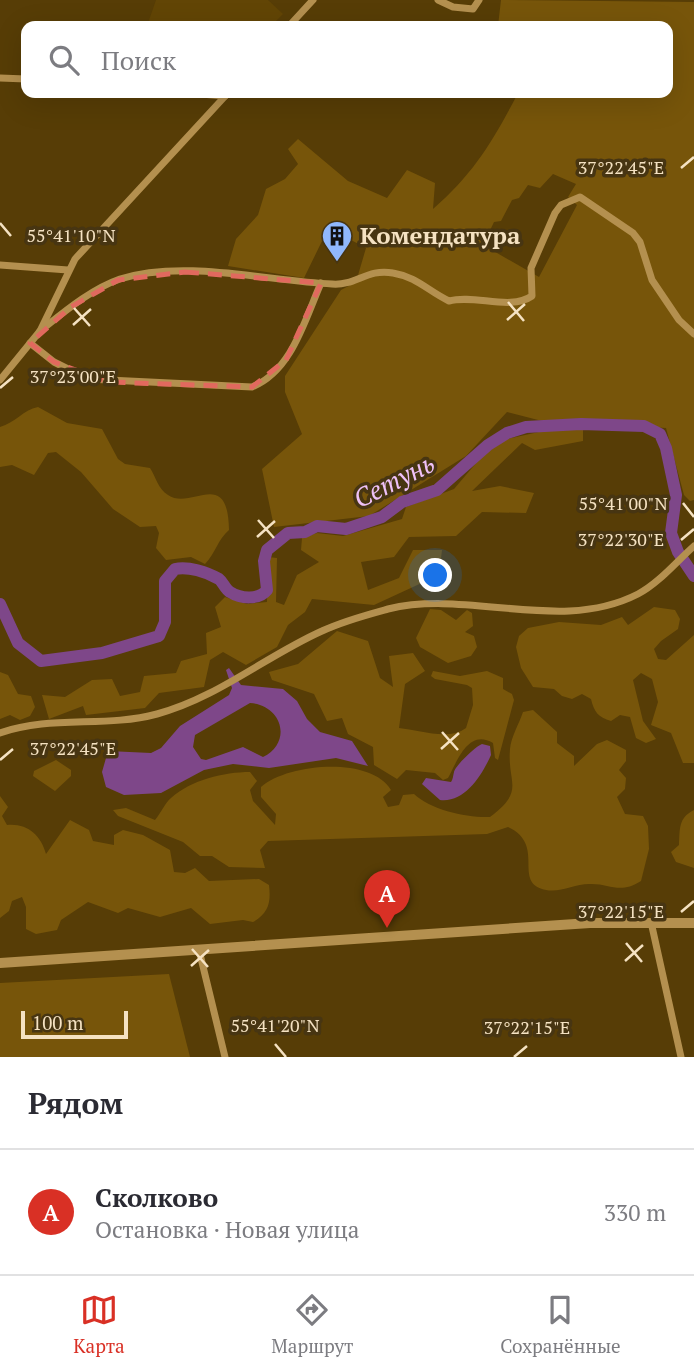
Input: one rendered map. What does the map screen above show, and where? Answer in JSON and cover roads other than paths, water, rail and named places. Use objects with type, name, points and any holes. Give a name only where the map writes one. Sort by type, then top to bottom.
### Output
[{"type":"street","points":[[294,21],[313,0]]},
{"type":"street","points":[[438,0],[466,10],[473,9],[479,0]]},
{"type":"street","points":[[0,78],[21,79]]},
{"type":"street","points":[[0,380],[40,331],[68,270],[109,219],[223,98]]},
{"type":"street","points":[[40,331],[100,289],[118,280],[140,274],[185,272],[345,283],[376,270],[415,277],[449,301],[469,297],[523,302],[532,296],[531,268],[555,213],[561,205],[580,197],[633,233],[640,242],[652,280],[679,320],[694,334]]},
{"type":"street","points":[[0,265],[68,270]]},
{"type":"street","points":[[30,343],[54,362],[88,379],[252,387],[270,378],[286,360],[321,283]]},
{"type":"street","points":[[0,733],[26,726],[130,720],[157,714],[224,686],[323,630],[389,609],[414,604],[465,603],[548,611],[586,611],[641,593],[694,545]]},
{"type":"street","points":[[651,922],[681,1057]]},
{"type":"street","points":[[0,963],[533,927],[694,923]]},
{"type":"street","points":[[199,950],[225,1057]]},
{"type":"waterway","name":"Сетунь","points":[[0,604],[18,643],[41,661],[102,653],[159,636],[165,622],[165,581],[175,569],[191,569],[209,574],[239,596],[259,596],[267,590],[264,561],[267,550],[288,533],[305,532],[317,526],[346,529],[382,517],[402,502],[437,490],[488,445],[507,433],[526,427],[581,424],[644,426],[660,434],[666,448],[676,495],[671,533],[678,552],[694,576]]},
{"type":"place","name":"Комендатура","points":[[337,263]]},
{"type":"place","name":"Сколково","points":[[387,928]]}]
